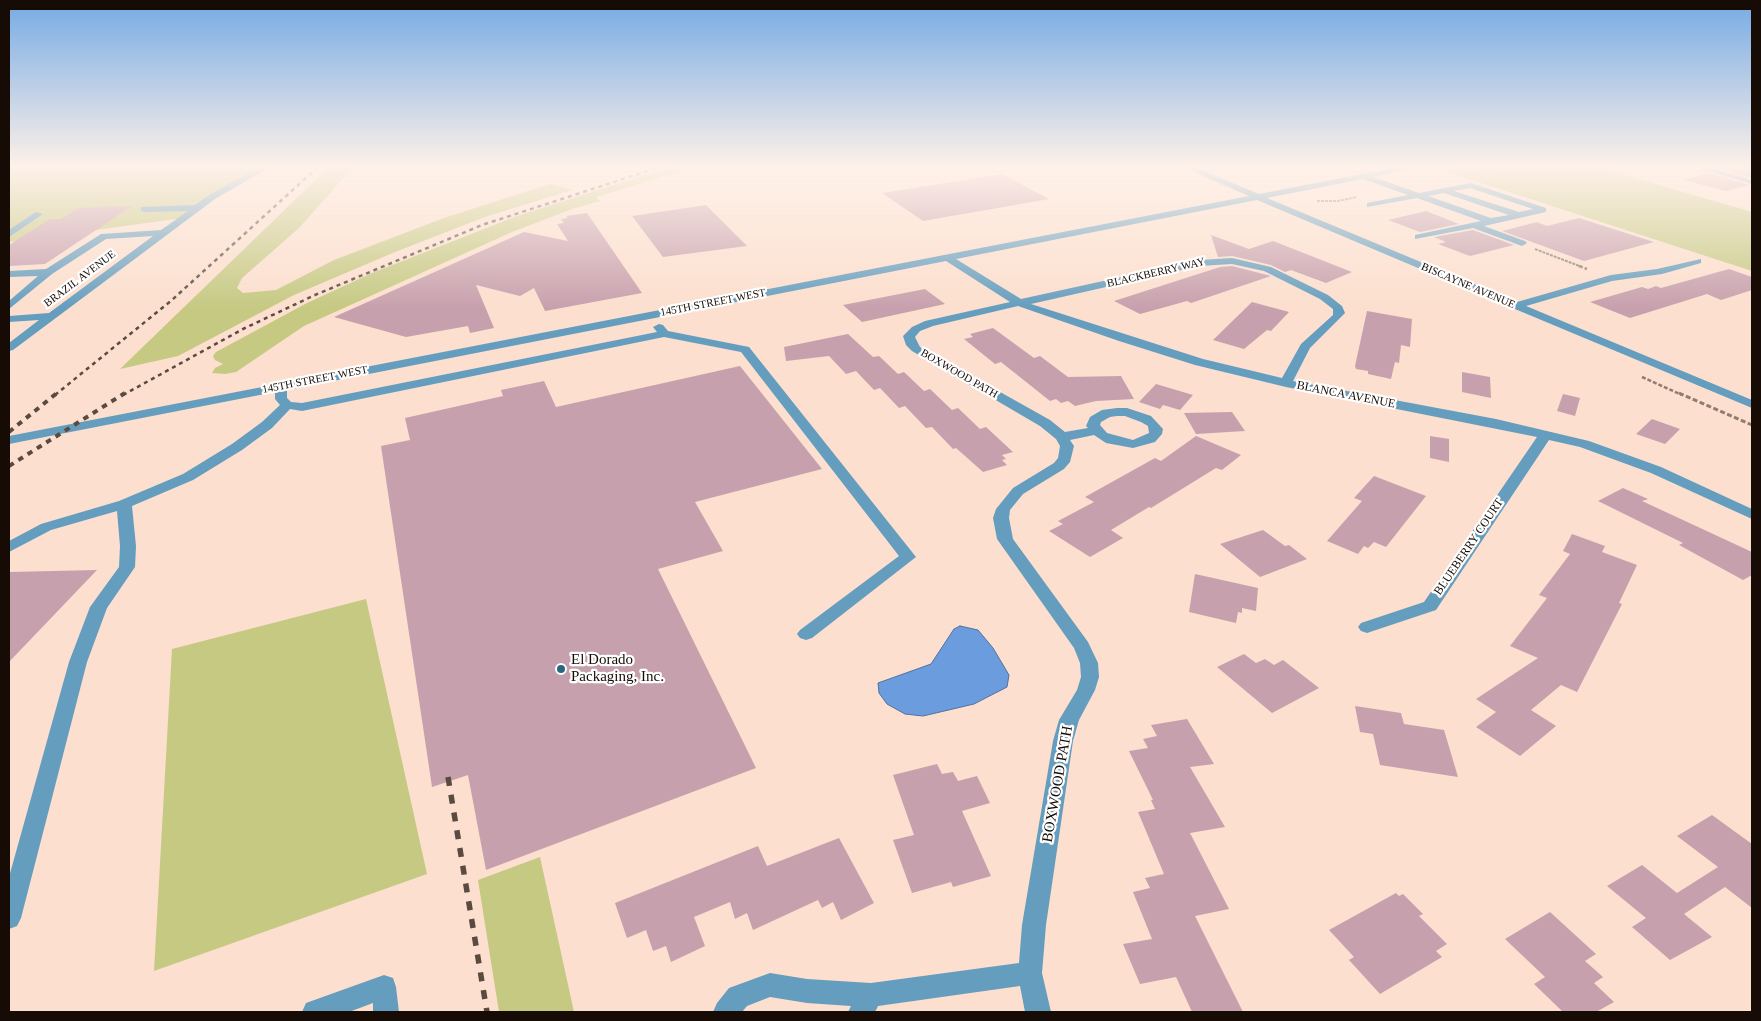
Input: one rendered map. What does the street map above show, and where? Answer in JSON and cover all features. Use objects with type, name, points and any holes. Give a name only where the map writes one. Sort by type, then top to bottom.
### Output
[{"type":"street","points":[[9,234],[39,214]]},
{"type":"street","name":"BRAZIL AVENUE","points":[[9,348],[189,214]]},
{"type":"street","name":"145TH STREET WEST","points":[[9,440],[1176,214]]},
{"type":"street","name":"BISCAYNE AVENUE","points":[[1296,214],[1513,306],[1752,404]]},
{"type":"street","points":[[1469,214],[1490,221]]},
{"type":"street","points":[[1514,214],[1518,215]]},
{"type":"street","points":[[1418,237],[1525,214]]},
{"type":"street","points":[[1474,225],[1522,243]]},
{"type":"street","points":[[9,306],[48,272],[104,236],[163,233]]},
{"type":"street","name":"BLANCA AVENUE","points":[[947,257],[1019,303],[1068,322],[1151,348],[1286,383],[1546,434],[1584,444],[1648,467],[1752,515]]},
{"type":"street","name":"BLACKBERRY WAY","points":[[1019,303],[1199,262],[1232,261],[1262,268],[1324,298],[1338,308],[1340,313],[1304,346],[1286,383]]},
{"type":"street","points":[[1513,306],[1611,278],[1658,272],[1698,261]]},
{"type":"street","points":[[9,274],[48,272]]},
{"type":"street","name":"BOXWOOD PATH","points":[[1019,303],[920,326],[911,332],[909,341],[916,349],[1045,423],[1062,437],[1067,446],[1065,460],[1054,471],[1018,491],[1006,504],[1001,518],[1005,539],[1082,646],[1089,663],[1090,677],[1086,690],[1070,720],[1063,741],[1034,924],[1030,973],[1038,1012]]},
{"type":"street","points":[[650,315],[664,334]]},
{"type":"street","points":[[9,319],[51,316]]},
{"type":"street","points":[[281,387],[281,399],[287,405],[302,407],[664,334],[745,349],[908,557],[806,634]]},
{"type":"street","points":[[497,345],[506,365]]},
{"type":"street","points":[[9,547],[46,527],[124,504],[188,476],[237,447],[267,425],[287,405]]},
{"type":"street","points":[[1062,437],[1096,431]]},
{"type":"street","name":"BLUEBERRY COURT","points":[[1367,628],[1430,606],[1546,434]]},
{"type":"street","points":[[9,918],[78,662],[99,607],[127,567],[128,546],[124,504]]},
{"type":"street","points":[[726,1012],[738,997],[770,985],[866,1004],[1030,973]]},
{"type":"street","points":[[315,1012],[384,987],[386,1012]]},
{"type":"path","points":[[1522,243],[1611,278]]},
{"type":"green space","points":[[9,214],[189,214],[183,218],[9,242]]},
{"type":"green space","points":[[281,214],[312,214],[299,228],[242,278],[237,288],[243,293],[276,290],[334,260],[458,214],[496,214],[395,252],[294,295],[178,356],[120,369]]},
{"type":"green space","points":[[524,214],[560,214],[512,232],[304,326],[236,372],[225,374],[212,373],[215,368],[223,364],[215,360],[213,356],[216,352],[307,303],[372,273]]},
{"type":"green space","points":[[1575,214],[1752,214],[1752,271]]},
{"type":"green space","points":[[366,599],[427,874],[154,971],[172,649]]},
{"type":"green space","points":[[540,857],[574,1012],[499,1012],[478,880]]},
{"type":"water","points":[[960,626],[978,630],[993,648],[1009,675],[1007,687],[974,704],[923,716],[905,714],[887,704],[879,693],[878,683],[931,664],[954,629]]},
{"type":"building","points":[[70,214],[121,214],[45,264],[9,266],[9,245],[50,219],[61,219]]},
{"type":"building","points":[[587,214],[642,293],[545,311],[534,288],[520,296],[476,285],[494,328],[470,333],[468,326],[406,337],[334,317],[524,232],[568,241],[557,224],[564,223],[561,219],[568,218],[566,216]]},
{"type":"building","points":[[648,214],[715,214],[747,246],[663,257],[632,216]]},
{"type":"building","points":[[912,214],[965,214],[923,221]]},
{"type":"building","points":[[1415,214],[1433,214],[1459,224],[1420,232],[1388,220]]},
{"type":"building","points":[[1579,218],[1654,242],[1584,261],[1502,231],[1537,222],[1547,226]]},
{"type":"building","points":[[1473,230],[1514,245],[1470,256],[1438,244],[1446,242],[1434,237]]},
{"type":"building","points":[[1211,235],[1249,249],[1273,241],[1352,272],[1326,283],[1291,270],[1285,272],[1271,265],[1232,256],[1218,257]]},
{"type":"building","points":[[1232,266],[1271,276],[1191,303],[1187,301],[1140,314],[1114,301],[1220,267]]},
{"type":"building","points":[[1729,269],[1752,277],[1752,290],[1721,300],[1707,294],[1630,318],[1590,302],[1642,287],[1648,289],[1656,286],[1661,288]]},
{"type":"building","points":[[925,289],[945,304],[862,322],[843,305]]},
{"type":"building","points":[[1252,302],[1289,312],[1271,331],[1267,330],[1244,349],[1213,340]]},
{"type":"building","points":[[1367,311],[1412,319],[1410,347],[1401,345],[1399,363],[1395,362],[1391,379],[1368,374],[1368,371],[1356,369],[1355,366]]},
{"type":"building","points":[[993,328],[1034,358],[1040,356],[1068,377],[1121,376],[1134,399],[1096,401],[1075,406],[1068,401],[1061,403],[1056,399],[1050,401],[1001,362],[995,364],[964,339],[973,337],[970,334]]},
{"type":"building","points":[[848,334],[873,357],[879,356],[898,374],[904,372],[924,391],[930,389],[952,410],[958,408],[980,429],[986,427],[1013,452],[1002,455],[1006,459],[1002,460],[1007,465],[983,472],[956,448],[953,449],[932,427],[926,428],[905,406],[899,408],[880,388],[874,390],[856,371],[846,374],[829,356],[786,361],[784,347]]},
{"type":"building","name":"El Dorado Packaging, Inc.","points":[[740,366],[822,469],[695,502],[723,551],[658,569],[756,768],[486,870],[468,775],[432,787],[381,446],[410,440],[405,418],[503,396],[501,390],[544,381],[556,407]]},
{"type":"building","points":[[1462,372],[1490,377],[1491,398],[1462,392]]},
{"type":"building","points":[[1156,384],[1193,395],[1180,410],[1163,405],[1160,409],[1139,402]]},
{"type":"building","points":[[1563,394],[1580,398],[1575,416],[1557,411]]},
{"type":"building","points":[[1232,412],[1245,431],[1196,434],[1184,413]]},
{"type":"building","points":[[1652,419],[1680,429],[1665,444],[1636,434]]},
{"type":"building","points":[[1196,436],[1241,455],[1222,470],[1216,468],[1111,530],[1123,538],[1090,557],[1049,531],[1063,524],[1058,521],[1094,502],[1085,497],[1155,458],[1161,461]]},
{"type":"building","points":[[1430,436],[1449,439],[1449,462],[1430,458]]},
{"type":"building","points":[[1374,476],[1426,496],[1386,547],[1374,542],[1368,548],[1364,546],[1358,554],[1327,541],[1362,501],[1354,498]]},
{"type":"building","points":[[1623,488],[1648,499],[1642,501],[1752,552],[1752,575],[1743,580],[1679,545],[1683,543],[1598,501]]},
{"type":"building","points":[[1263,530],[1285,546],[1289,545],[1307,559],[1260,577],[1220,544]]},
{"type":"building","points":[[1572,534],[1605,546],[1602,552],[1637,565],[1619,603],[1622,604],[1577,692],[1561,685],[1531,710],[1556,726],[1520,756],[1476,727],[1496,712],[1476,699],[1538,658],[1510,646],[1547,598],[1539,595],[1570,554],[1563,551]]},
{"type":"building","points":[[97,570],[9,662],[9,572]]},
{"type":"building","points":[[1195,574],[1258,588],[1256,611],[1242,608],[1242,613],[1238,612],[1236,623],[1189,612]]},
{"type":"building","points":[[1244,654],[1256,663],[1265,659],[1274,665],[1283,660],[1319,688],[1272,713],[1217,667]]},
{"type":"building","points":[[1355,706],[1401,713],[1404,724],[1444,730],[1458,777],[1380,765],[1373,734],[1360,732]]},
{"type":"building","points":[[1187,719],[1214,764],[1190,767],[1225,827],[1190,833],[1229,909],[1195,916],[1243,1012],[1192,1012],[1176,977],[1140,984],[1123,944],[1152,939],[1133,892],[1150,888],[1145,878],[1164,874],[1138,812],[1155,809],[1151,800],[1153,800],[1129,751],[1148,748],[1143,739],[1157,736],[1151,725]]},
{"type":"building","points":[[937,764],[942,774],[953,772],[958,781],[977,776],[990,803],[962,811],[991,876],[953,887],[951,882],[912,893],[893,840],[914,835],[893,775]]},
{"type":"building","points":[[1712,815],[1752,844],[1752,908],[1725,887],[1684,914],[1712,937],[1670,960],[1632,927],[1646,918],[1607,886],[1642,865],[1677,893],[1718,867],[1677,836]]},
{"type":"building","points":[[839,838],[874,903],[841,920],[833,902],[822,908],[818,900],[753,930],[747,913],[735,919],[730,902],[694,917],[705,946],[671,962],[666,946],[653,951],[646,930],[627,938],[615,903],[758,846],[767,866]]},
{"type":"building","points":[[1396,893],[1399,896],[1403,894],[1423,914],[1419,916],[1447,944],[1436,951],[1442,957],[1380,994],[1349,960],[1354,957],[1329,930]]},
{"type":"building","points":[[1550,912],[1596,954],[1585,961],[1603,977],[1594,983],[1614,1002],[1596,1012],[1563,1012],[1534,984],[1545,977],[1505,939]]},
{"type":"railway","points":[[55,395],[172,300],[267,214]]},
{"type":"railway","points":[[123,395],[243,329],[315,295],[482,225],[517,214]]},
{"type":"railway","points":[[9,432],[57,393]]},
{"type":"railway","points":[[9,466],[125,393]]},
{"type":"railway","points":[[448,777],[487,1012]]},
{"type":"place","name":"El Dorado Packaging, Inc.","points":[[561,669]]}]
